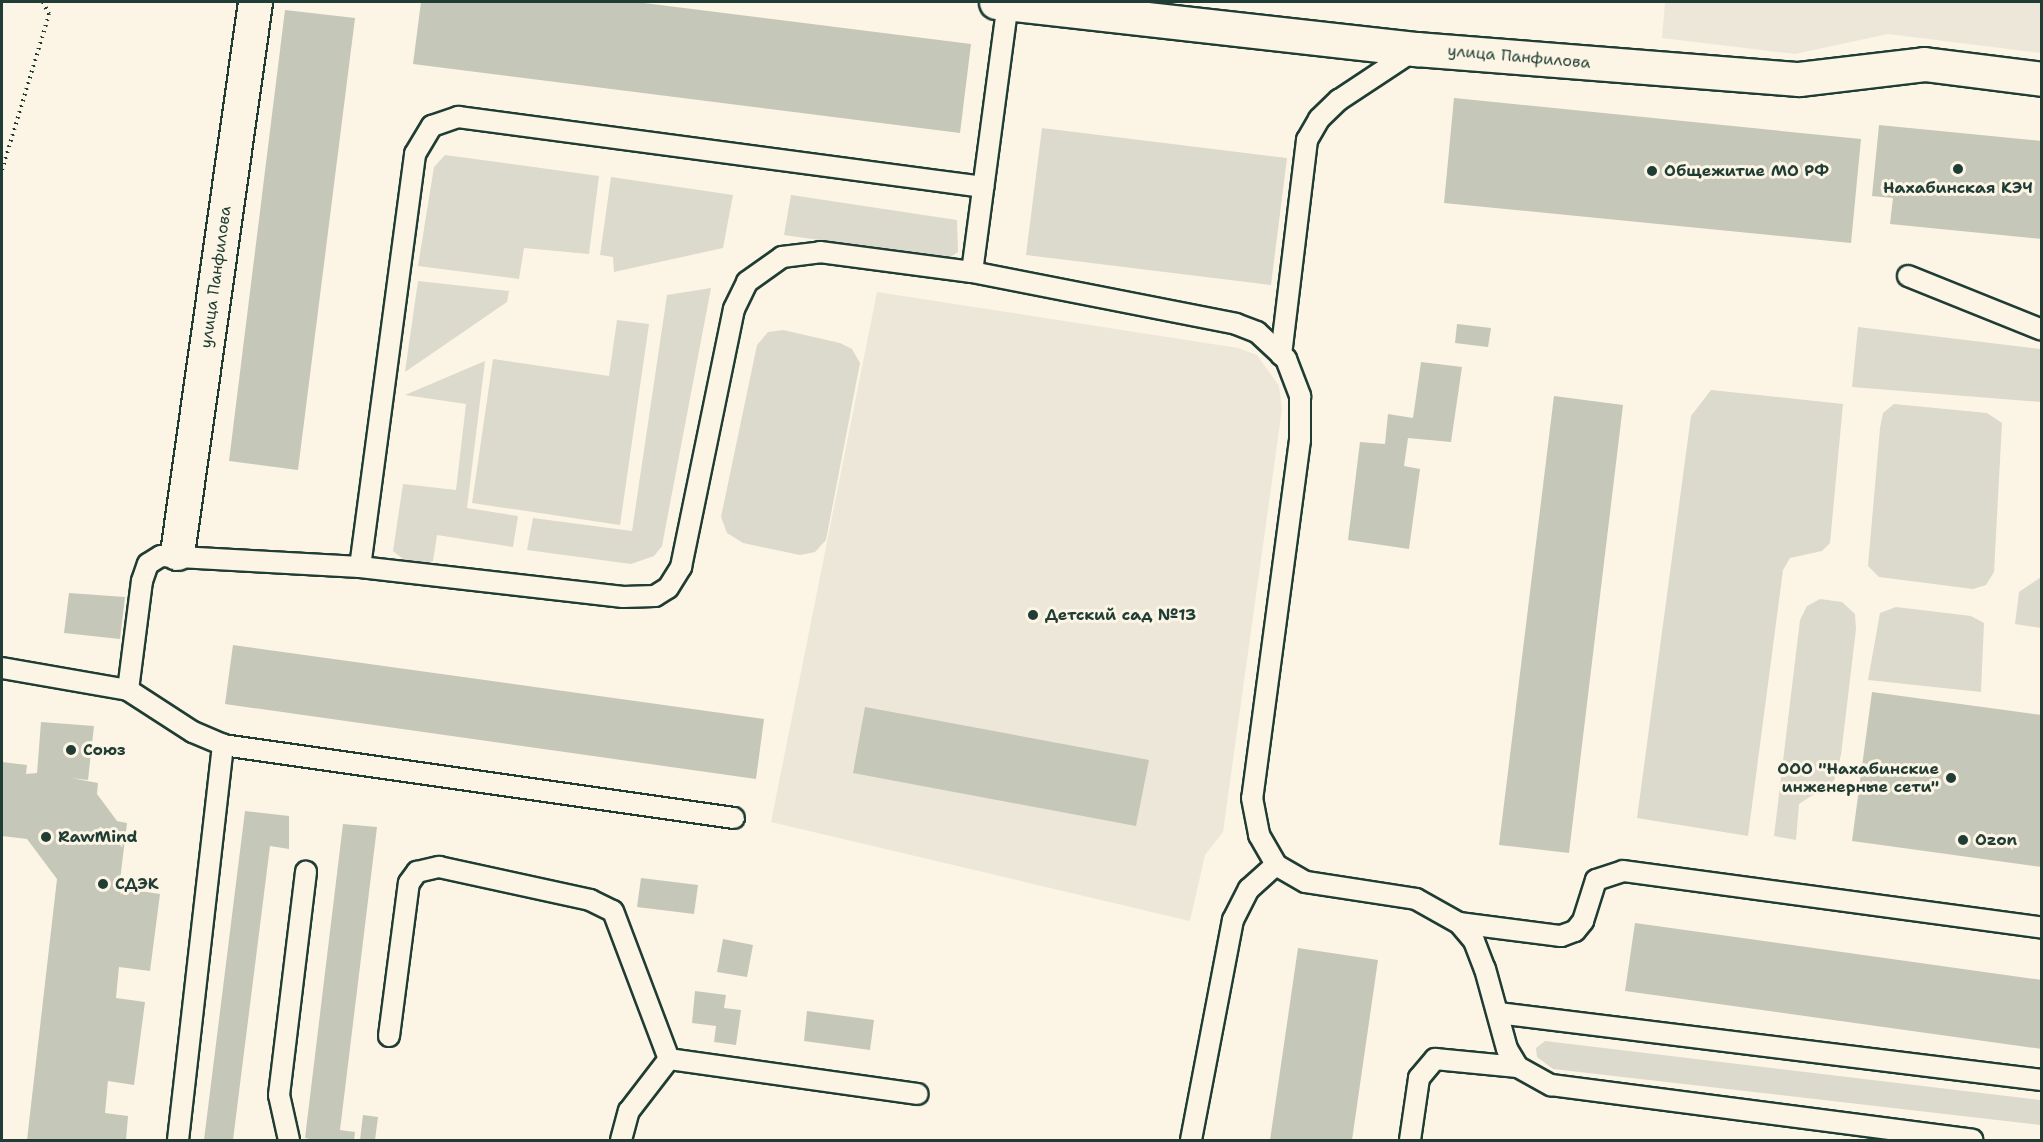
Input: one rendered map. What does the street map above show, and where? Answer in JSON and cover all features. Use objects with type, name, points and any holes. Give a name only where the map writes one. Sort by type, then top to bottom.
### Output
[{"type":"street","name":"улица Панфилова","points":[[177,553],[255,2]]},
{"type":"street","name":"улица Панфилова","points":[[1002,2],[1416,49],[1799,79],[1924,64],[2042,79]]},
{"type":"lane","points":[[972,272],[1002,2]]},
{"type":"lane","points":[[1281,355],[1307,140],[1319,119],[1339,100],[1416,49]]},
{"type":"lane","points":[[360,567],[415,154],[432,126],[458,117],[983,187]]},
{"type":"lane","points":[[128,690],[145,572],[148,564],[177,553],[360,567],[623,597],[655,596],[676,580],[681,567],[734,309],[756,273],[799,252],[972,272],[1236,324],[1257,332],[1281,355],[1296,376],[1301,423],[1252,798],[1259,835],[1276,865],[1306,882],[1416,899],[1459,923],[1561,936],[1575,931],[1583,921],[1596,880],[1623,871],[2042,927]]},
{"type":"lane","points":[[1908,276],[2042,330]]},
{"type":"lane","points":[[2,668],[128,690],[193,732],[223,745],[734,818]]},
{"type":"lane","points":[[177,1140],[223,745]]},
{"type":"lane","points":[[1191,1140],[1233,920],[1249,889],[1276,865]]},
{"type":"lane","points":[[389,1036],[409,884],[417,872],[439,867],[590,900],[613,911],[669,1059]]},
{"type":"lane","points":[[289,1140],[279,1095],[306,872]]},
{"type":"lane","points":[[1459,923],[1478,950],[1507,1049],[1518,1067]]},
{"type":"lane","points":[[1497,1013],[2042,1080]]},
{"type":"lane","points":[[669,1059],[918,1094]]},
{"type":"lane","points":[[621,1140],[629,1111],[669,1059]]},
{"type":"lane","points":[[1410,1140],[1419,1078],[1435,1059],[1518,1067],[1551,1085],[1583,1091],[1972,1140]]},
{"type":"path","points":[[2,170],[49,14],[43,2]]},
{"type":"shaded area","points":[[1665,2],[2041,2],[2041,53],[1888,34],[1795,54],[1662,38]]},
{"type":"shaded area","points":[[1042,128],[1287,158],[1271,285],[1026,255]]},
{"type":"shaded area","points":[[445,155],[599,176],[589,254],[524,248],[519,279],[418,266],[434,167]]},
{"type":"shaded area","points":[[611,177],[733,195],[723,248],[614,272],[613,257],[600,255]]},
{"type":"shaded area","points":[[791,195],[957,220],[958,252],[949,258],[784,235]]},
{"type":"shaded area","points":[[418,281],[509,291],[507,302],[405,372]]},
{"type":"shaded area","points":[[711,288],[662,546],[654,556],[631,564],[527,550],[533,518],[632,531],[667,295]]},
{"type":"shaded area","name":"Детский сад №13","points":[[877,292],[1238,348],[1257,355],[1279,386],[1282,409],[1223,832],[1205,855],[1190,921],[771,822]]},
{"type":"shaded area","points":[[617,320],[649,324],[620,525],[472,503],[493,359],[609,376]]},
{"type":"shaded area","points":[[1858,327],[2041,349],[2041,402],[1852,387]]},
{"type":"shaded area","points":[[783,330],[840,343],[852,349],[860,363],[826,540],[815,552],[800,555],[743,543],[727,533],[721,517],[757,345],[768,332]]},
{"type":"shaded area","points":[[485,361],[467,508],[518,516],[513,547],[437,535],[433,561],[412,566],[393,551],[403,484],[456,490],[466,404],[405,395]]},
{"type":"shaded area","points":[[1711,390],[1843,404],[1830,543],[1822,551],[1790,558],[1783,570],[1748,836],[1637,818],[1691,416]]},
{"type":"shaded area","points":[[1894,404],[1987,413],[2002,423],[1994,572],[1986,585],[1973,589],[1879,577],[1868,566],[1880,428],[1883,413]]},
{"type":"shaded area","points":[[2041,577],[2041,628],[2015,624],[2019,592]]},
{"type":"shaded area","points":[[1820,599],[1842,602],[1855,614],[1856,629],[1841,755],[1834,781],[1799,804],[1796,840],[1774,836],[1800,620],[1807,606]]},
{"type":"shaded area","points":[[1896,607],[1971,616],[1984,623],[1981,692],[1868,680],[1880,613]]},
{"type":"shaded area","points":[[1545,1041],[2041,1100],[2041,1125],[1553,1069],[1537,1057],[1536,1048]]},
{"type":"building","points":[[421,2],[636,2],[971,44],[960,133],[413,64]]},
{"type":"building","points":[[285,10],[355,18],[298,470],[229,461]]},
{"type":"building","name":"Общежитие МО РФ","points":[[1454,98],[1861,139],[1851,243],[1444,203]]},
{"type":"building","name":"Нахабинская КЭЧ","points":[[1879,125],[2042,141],[2042,239],[1890,224],[1893,198],[1872,196]]},
{"type":"building","points":[[1457,324],[1491,328],[1488,347],[1455,343]]},
{"type":"building","points":[[1421,362],[1462,367],[1451,442],[1408,438],[1404,466],[1420,469],[1409,549],[1348,540],[1360,442],[1385,444],[1388,414],[1413,418]]},
{"type":"building","points":[[1554,396],[1623,405],[1569,853],[1499,845]]},
{"type":"building","points":[[69,593],[125,597],[120,639],[64,633]]},
{"type":"building","points":[[233,645],[764,719],[756,779],[225,704]]},
{"type":"building","name":"ООО \"Нахабинские инженерные сети\"","points":[[1872,692],[2042,715],[2042,867],[1852,841]]},
{"type":"building","points":[[865,707],[1149,760],[1136,826],[853,773]]},
{"type":"building","points":[[41,722],[94,726],[88,780],[71,778],[98,783],[97,794],[117,821],[127,823],[119,888],[160,894],[150,971],[119,967],[116,998],[145,1002],[134,1085],[108,1081],[105,1113],[128,1116],[126,1140],[27,1140],[57,879],[27,839],[2,836],[2,762],[27,765],[26,774],[37,773]]},
{"type":"building","points":[[245,811],[289,816],[289,849],[270,846],[233,1140],[204,1140]]},
{"type":"building","points":[[343,824],[377,827],[340,1130],[355,1132],[354,1140],[315,1140],[305,1138]]},
{"type":"building","points":[[641,878],[698,885],[694,914],[637,907]]},
{"type":"building","points":[[1635,923],[2042,980],[2042,1049],[1625,991]]},
{"type":"building","points":[[723,939],[753,945],[747,977],[717,972]]},
{"type":"building","points":[[1298,948],[1378,960],[1352,1140],[1270,1140]]},
{"type":"building","points":[[695,991],[726,995],[724,1008],[741,1010],[736,1045],[714,1042],[716,1026],[692,1023]]},
{"type":"building","points":[[807,1011],[874,1020],[870,1050],[804,1041]]},
{"type":"building","points":[[363,1115],[378,1117],[375,1140],[360,1140]]},
{"type":"place","name":"Нахабинская КЭЧ","points":[[1958,169]]},
{"type":"place","name":"Общежитие МО РФ","points":[[1652,171]]},
{"type":"place","name":"Детский сад №13","points":[[1033,615]]},
{"type":"place","name":"Союз","points":[[71,750]]},
{"type":"place","name":"ООО \"Нахабинские инженерные сети\"","points":[[1951,778]]},
{"type":"place","name":"RawMind","points":[[46,837]]},
{"type":"place","name":"Ozon","points":[[1963,840]]},
{"type":"place","name":"СДЭК","points":[[103,884]]}]
